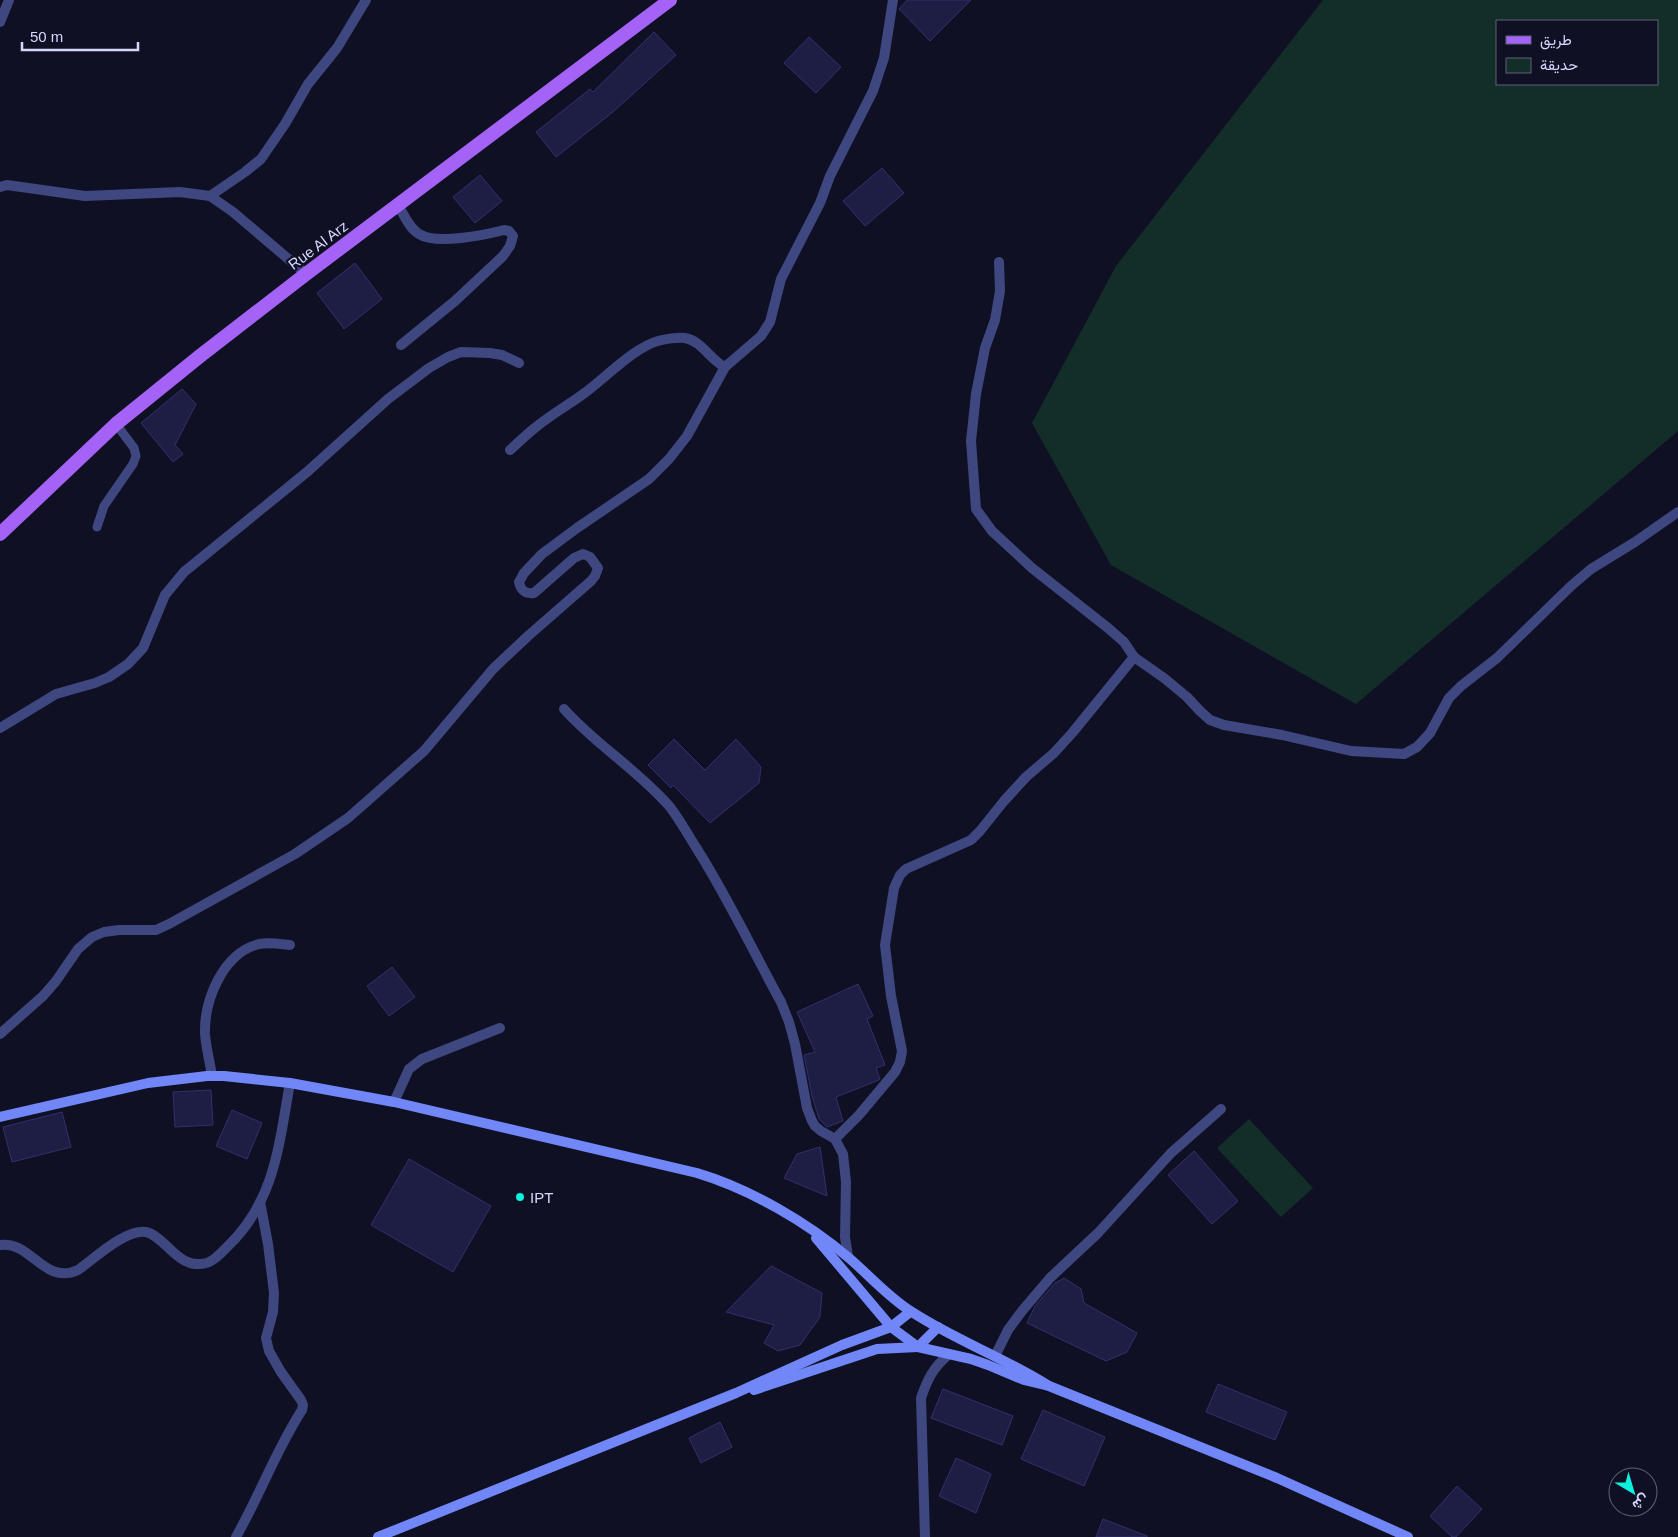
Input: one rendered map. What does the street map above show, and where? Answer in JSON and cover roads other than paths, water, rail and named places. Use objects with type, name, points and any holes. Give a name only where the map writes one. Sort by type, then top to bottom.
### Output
[{"type":"main road","name":"Rue Al Arz","points":[[0,534],[116,424],[200,356],[670,0]]},
{"type":"main road","points":[[0,1117],[148,1083],[212,1076],[255,1078],[394,1102],[697,1173],[722,1180],[756,1196],[805,1226],[848,1257],[910,1312],[1027,1372],[1049,1386]]},
{"type":"main road","points":[[805,1226],[891,1327],[918,1347]]},
{"type":"main road","points":[[378,1537],[736,1393],[842,1346],[891,1327],[910,1312]]},
{"type":"main road","points":[[918,1347],[938,1327]]},
{"type":"main road","points":[[736,1393],[770,1386],[840,1360],[877,1349],[918,1347],[988,1365],[1024,1380],[1049,1386],[1268,1475],[1408,1537]]},
{"type":"street","points":[[0,22],[9,0]]},
{"type":"street","points":[[210,196],[261,159],[285,124],[308,84],[337,48],[366,0]]},
{"type":"street","points":[[0,1034],[43,996],[78,949],[92,938],[104,932],[119,930],[156,930],[193,912],[320,838],[348,818],[424,751],[493,669],[591,582],[598,568],[590,557],[583,554],[574,558],[534,593],[527,594],[521,589],[519,582],[524,573],[542,554],[648,479],[669,459],[687,436],[725,367],[761,336],[770,322],[781,279],[820,203],[830,176],[873,91],[884,58],[892,0]]},
{"type":"street","points":[[2,184],[85,196],[180,192],[210,196],[306,274]]},
{"type":"street","points":[[398,205],[414,231],[427,237],[467,238],[504,230],[509,231],[513,236],[510,246],[503,256],[454,301],[401,345]]},
{"type":"street","points":[[999,262],[1000,291],[995,320],[986,348],[976,394],[971,441],[976,509],[992,530],[1032,568],[1108,628],[1124,642],[1134,656],[1164,678],[1210,720],[1224,725],[1282,735],[1351,751],[1404,754],[1417,747],[1430,733],[1449,698],[1455,692],[1497,658],[1591,569],[1635,542],[1678,512]]},
{"type":"street","points":[[510,450],[536,426],[587,391],[627,359],[658,341],[684,338],[694,342],[717,363],[725,367]]},
{"type":"street","points":[[0,728],[56,694],[109,678],[128,664],[144,648],[165,595],[184,572],[307,472],[388,399],[429,368],[461,352],[490,352],[519,363]]},
{"type":"street","points":[[836,1139],[895,1072],[900,1062],[902,1050],[890,989],[885,945],[894,888],[900,875],[906,869],[971,840],[1004,801],[1073,732],[1134,656]]},
{"type":"street","points":[[564,709],[586,733],[632,769],[654,790],[681,822],[724,894],[784,1009],[795,1044],[807,1108],[812,1122],[820,1131],[836,1139],[840,1147],[846,1182],[845,1237],[848,1257]]},
{"type":"street","points":[[212,1076],[205,1033],[208,1002],[214,986],[234,958],[250,948],[270,943],[290,945]]},
{"type":"street","points":[[394,1102],[409,1069],[422,1059],[500,1028]]},
{"type":"street","points":[[0,1245],[7,1244],[17,1247],[55,1272],[70,1274],[124,1238],[136,1232],[147,1232],[185,1262],[200,1264],[210,1262],[238,1237],[248,1224],[270,1181],[276,1160],[290,1083]]},
{"type":"street","points":[[995,1356],[1013,1324],[1050,1278],[1098,1233],[1171,1154],[1220,1109]]},
{"type":"street","points":[[236,1537],[303,1405],[268,1351],[266,1338],[273,1312],[274,1293],[268,1244],[260,1202]]},
{"type":"street","points":[[925,1537],[921,1398],[937,1364],[949,1354]]},
{"type":"lane","points":[[97,527],[104,506],[133,464],[136,456],[134,448],[116,424]]},
{"type":"place","name":"IPT","points":[[520,1197]]}]
